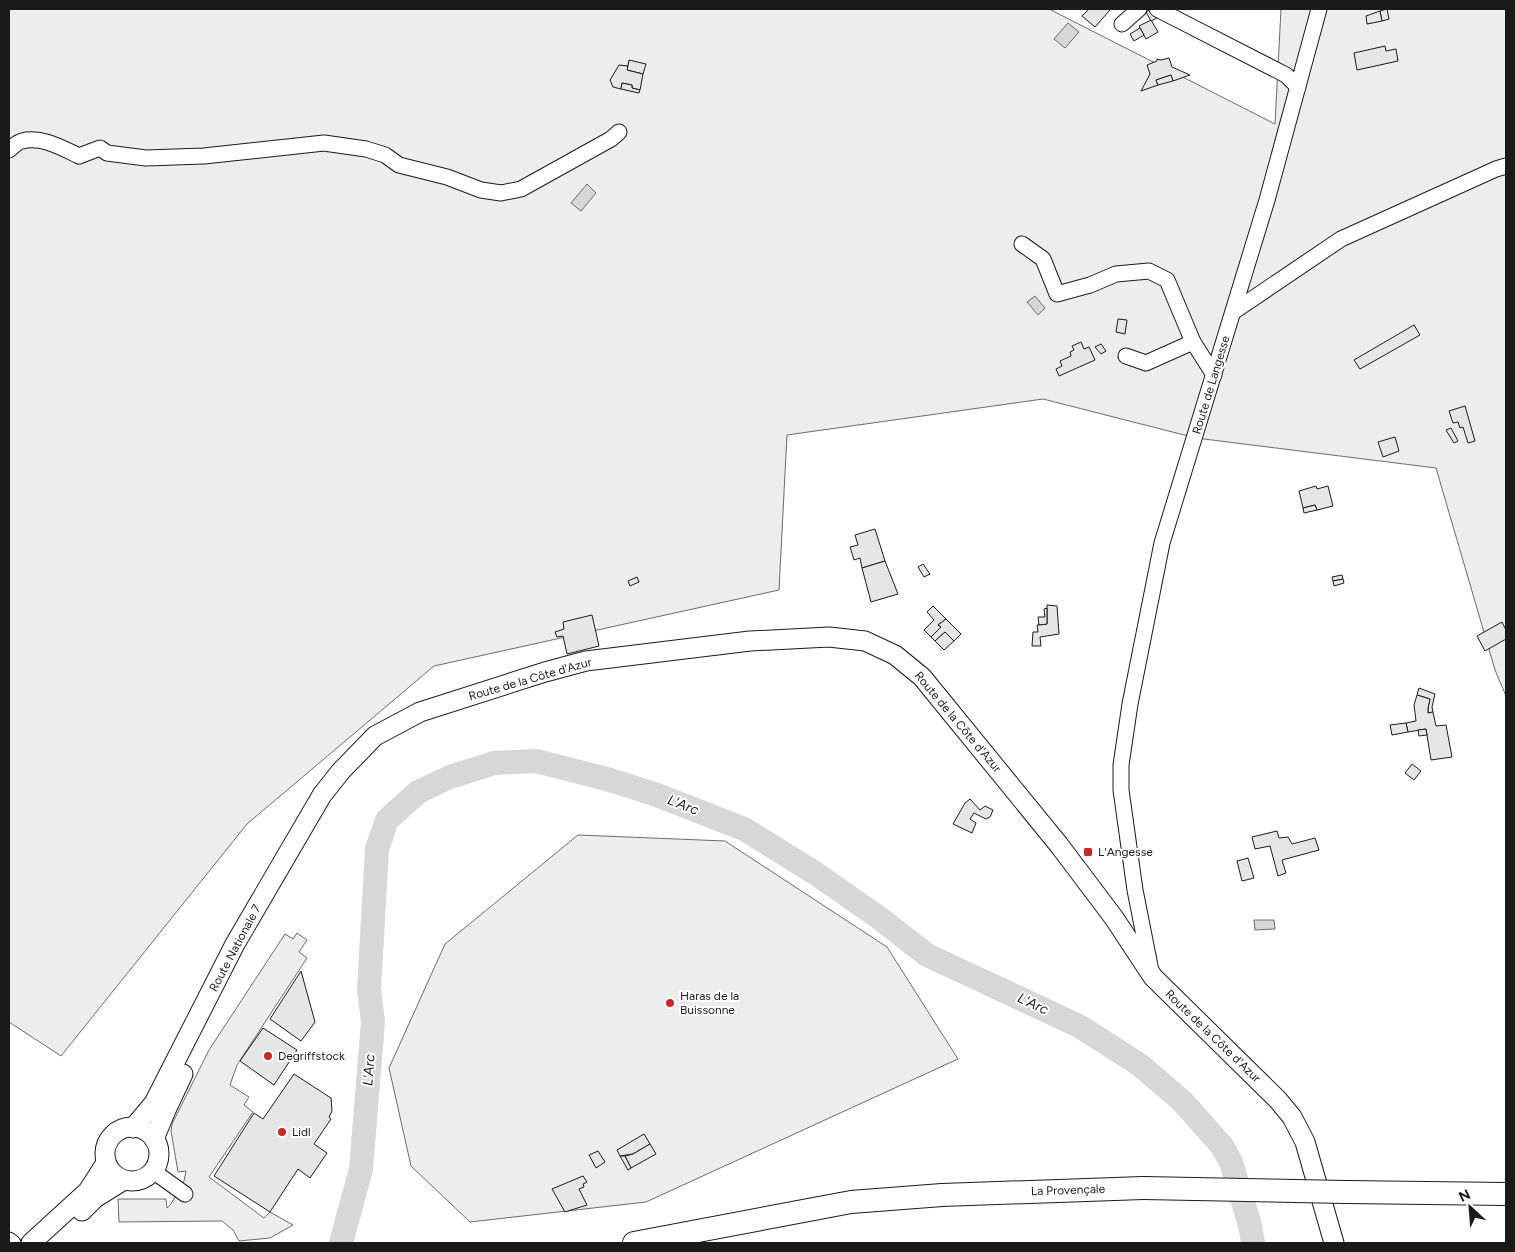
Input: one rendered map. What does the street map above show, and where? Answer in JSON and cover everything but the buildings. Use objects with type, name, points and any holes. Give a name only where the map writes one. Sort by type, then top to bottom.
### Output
[{"type":"highway","name":"La Provençale","points":[[634,1243],[851,1202],[942,1195],[1143,1188],[1506,1194]]},
{"type":"main road","name":"Route de la Côte d'Azur","points":[[361,750],[375,736],[420,712],[545,672],[586,661],[750,641],[829,637],[865,642],[895,655],[922,677],[1059,845],[1114,918],[1153,977],[1252,1073],[1292,1117],[1305,1142],[1334,1243]]},
{"type":"main road","name":"Route Nationale 7","points":[[133,1128],[154,1103],[239,937],[322,795],[361,750]]},
{"type":"main road","name":"Route Nationale 7","points":[[154,1139],[166,1110],[269,904],[341,771]]},
{"type":"main road","points":[[133,1128],[142,1129],[154,1139],[158,1147],[159,1156],[153,1171],[140,1180],[124,1180],[110,1170],[106,1163],[106,1146],[110,1138],[117,1132],[133,1128]]},
{"type":"main road","points":[[31,1243],[88,1191],[106,1163]]},
{"type":"main road","points":[[49,1243],[95,1198],[124,1180]]},
{"type":"street","points":[[1122,24],[1139,9]]},
{"type":"street","points":[[1157,9],[1286,75],[1298,87]]},
{"type":"street","name":"Route de Langesse","points":[[1153,977],[1134,881],[1121,790],[1121,765],[1130,704],[1162,543],[1267,200],[1319,9]]},
{"type":"street","points":[[9,150],[20,141],[35,140],[54,144],[79,156],[100,148],[107,153],[146,158],[204,156],[324,143],[343,144],[366,148],[384,155],[399,165],[447,177],[481,190],[501,192],[521,189],[611,139],[619,132]]},
{"type":"street","points":[[1233,312],[1341,239],[1506,166]]},
{"type":"street","points":[[1022,244],[1043,259],[1057,294],[1090,285],[1116,274],[1149,271],[1167,280],[1193,342],[1214,375]]},
{"type":"street","points":[[1126,356],[1146,363],[1193,342]]},
{"type":"street","points":[[153,1171],[185,1194]]},
{"type":"street","points":[[9,1240],[13,1243]]},
{"type":"shaded area","points":[[9,9],[1049,9],[1275,124],[1281,9],[1506,9],[1506,696],[1495,670],[1436,468],[1196,438],[1043,399],[787,435],[779,590],[434,666],[247,824],[61,1056],[9,1022]]},
{"type":"shaded area","points":[[1068,23],[1079,32],[1065,48],[1054,39]]},
{"type":"shaded area","points":[[587,184],[596,193],[581,211],[571,203]]},
{"type":"shaded area","points":[[1035,296],[1045,308],[1038,315],[1027,302]]},
{"type":"shaded area","name":"Haras de la Buissonne","points":[[578,835],[725,841],[887,947],[958,1059],[646,1202],[470,1222],[411,1166],[389,1068],[445,944]]},
{"type":"shaded area","points":[[1254,920],[1274,920],[1275,929],[1255,930]]},
{"type":"shaded area","points":[[297,933],[307,940],[299,952],[307,958],[237,1065],[230,1085],[249,1097],[244,1105],[253,1112],[209,1177],[264,1218],[270,1212],[293,1225],[270,1238],[239,1241],[233,1230],[222,1221],[119,1222],[118,1199],[166,1199],[167,1208],[171,1204],[184,1181],[186,1171],[178,1172],[171,1131],[172,1124],[209,1050],[285,934],[293,939]]},
{"type":"waterway","name":"L'Arc","points":[[341,1243],[361,1169],[373,1022],[369,989],[377,849],[387,820],[418,792],[450,777],[494,763],[536,761],[607,779],[657,795],[744,829],[815,873],[878,917],[927,955],[1079,1026],[1140,1065],[1182,1101],[1222,1146],[1231,1162],[1250,1225],[1253,1243]]},
{"type":"place","name":"L'Angesse","points":[[1088,852]]},
{"type":"place","name":"Haras de la Buissonne","points":[[670,1003]]},
{"type":"place","name":"Degriffstock","points":[[268,1056]]},
{"type":"place","name":"Lidl","points":[[282,1132]]}]
